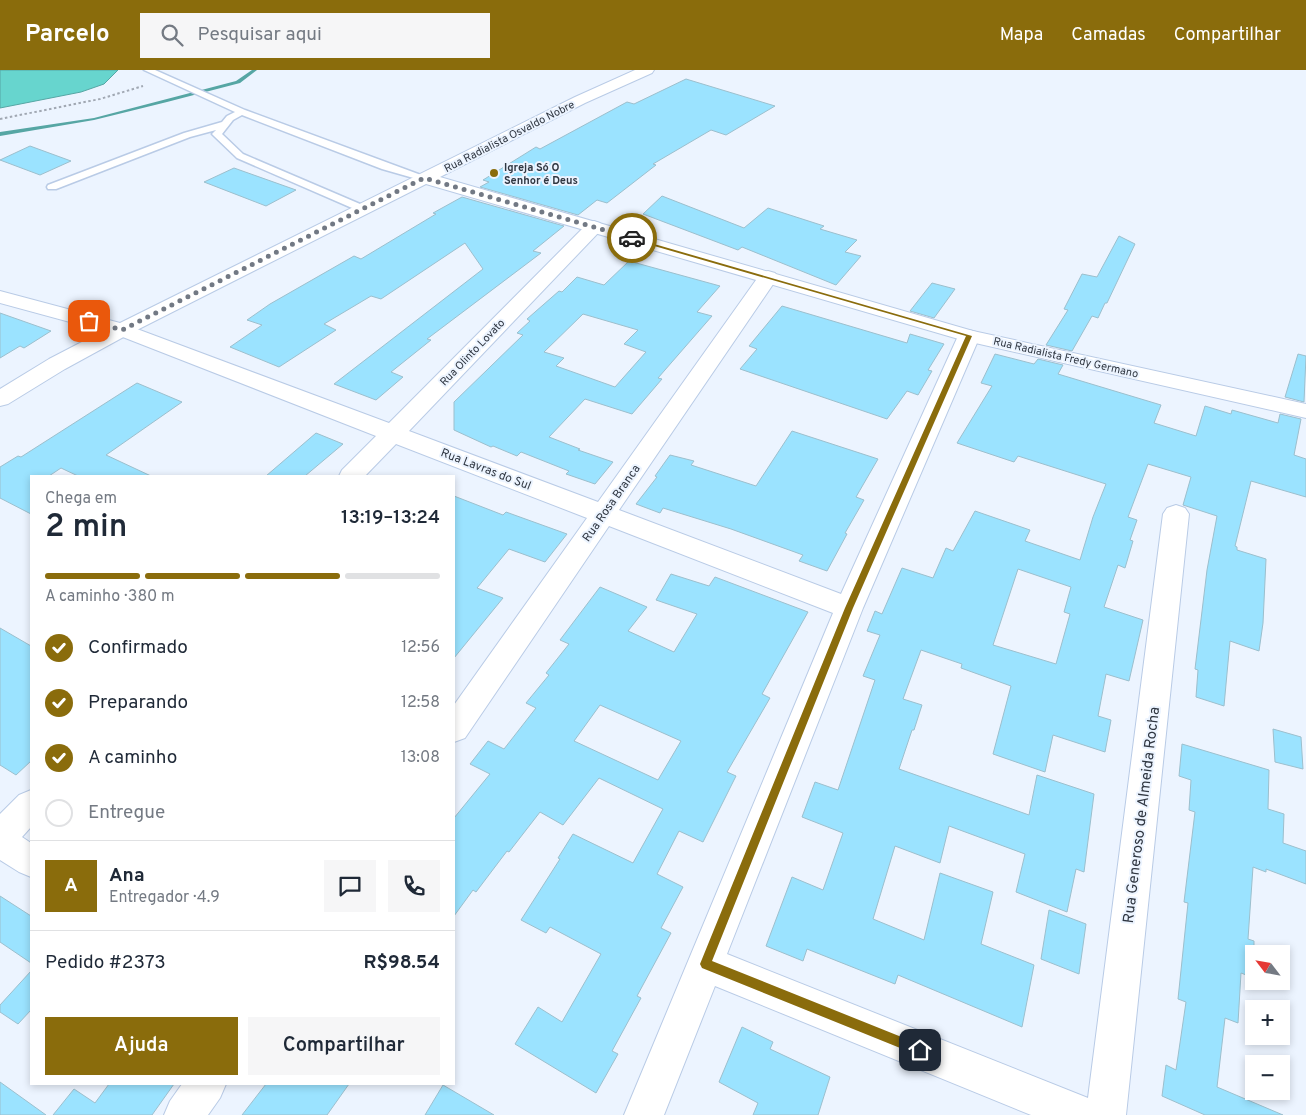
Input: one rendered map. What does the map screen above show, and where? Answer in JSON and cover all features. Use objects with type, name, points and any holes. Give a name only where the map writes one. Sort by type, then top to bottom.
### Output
[{"type":"street","name":"Rua Radialista Osvaldo Nobre","points":[[0,399],[57,364],[122,330],[580,100],[647,70]]},
{"type":"street","name":"Rua Radialista Fredy Germano","points":[[424,178],[969,336],[1306,411]]},
{"type":"street","name":"Rua Olinto Lovato","points":[[352,475],[594,227]]},
{"type":"street","name":"Rua Rosa Branca","points":[[455,728],[768,277]]},
{"type":"street","name":"Rua Lavras do Sul","points":[[0,297],[122,330],[849,608]]},
{"type":"street","points":[[644,1115],[849,608],[969,336]]},
{"type":"street","name":"Rua Generoso de Almeida Rocha","points":[[1106,1115],[1176,514]]},
{"type":"street","points":[[0,837],[30,806]]},
{"type":"street","points":[[0,842],[30,859]]},
{"type":"street","points":[[705,964],[1081,1115]]},
{"type":"street","points":[[184,1115],[205,1085]]},
{"type":"lane","points":[[148,70],[242,112],[386,167],[424,178]]},
{"type":"lane","points":[[242,112],[230,118],[217,134],[240,156],[363,209]]},
{"type":"lane","points":[[52,187],[186,135],[225,124]]},
{"type":"path","points":[[0,119],[100,99],[167,78]]},
{"type":"shaded area","points":[[0,70],[118,70],[104,84],[81,92],[0,108]]},
{"type":"building","points":[[686,79],[775,106],[726,135],[711,130],[653,164],[656,165],[607,203],[597,200],[578,215],[480,187],[489,182],[483,180],[536,147],[540,149],[627,102],[634,104]]},
{"type":"building","points":[[30,146],[71,161],[40,175],[0,160]]},
{"type":"building","points":[[234,168],[296,190],[266,206],[204,182]]},
{"type":"building","points":[[662,196],[744,228],[768,208],[824,226],[820,229],[857,240],[845,252],[861,256],[836,285],[742,247],[738,250],[643,214]]},
{"type":"building","points":[[462,197],[564,226],[533,251],[541,253],[427,339],[431,340],[391,372],[403,377],[376,400],[334,384],[483,269],[465,243],[381,299],[371,296],[324,324],[336,330],[279,367],[230,347],[262,325],[247,320],[270,304],[354,256],[361,259],[436,214],[433,213]]},
{"type":"building","points":[[1119,236],[1135,244],[1098,318],[1092,316],[1072,351],[1046,345],[1068,310],[1064,309],[1082,274],[1097,277]]},
{"type":"building","points":[[629,261],[720,286],[697,312],[712,316],[658,378],[662,379],[632,414],[585,399],[549,437],[580,449],[578,450],[613,462],[595,484],[566,474],[569,471],[521,452],[517,456],[493,446],[491,447],[454,430],[454,402],[523,335],[517,333],[530,321],[527,319],[559,291],[562,292],[577,277],[604,285]],"holes":[[[583,314],[638,330],[624,344],[646,352],[615,387],[556,366],[564,358],[544,352]]]},
{"type":"building","points":[[932,283],[955,289],[934,318],[910,311]]},
{"type":"building","points":[[782,306],[907,343],[910,334],[944,344],[928,370],[932,371],[918,395],[907,391],[887,419],[740,369],[757,349],[749,346]]},
{"type":"building","points":[[0,313],[51,331],[24,348],[20,346],[0,358]]},
{"type":"building","points":[[995,354],[1034,364],[1038,359],[1063,365],[1058,374],[1161,405],[1154,423],[1196,436],[1205,406],[1231,414],[1232,410],[1278,423],[1280,414],[1301,419],[1294,455],[1306,459],[1306,497],[1251,481],[1235,546],[1237,550],[1266,559],[1263,623],[1259,651],[1230,641],[1224,706],[1196,697],[1198,670],[1195,669],[1207,570],[1217,516],[1183,505],[1191,477],[1148,464],[1128,517],[1137,520],[1130,540],[1133,541],[1125,568],[1118,565],[1104,607],[1143,620],[1129,681],[1106,674],[1098,716],[1111,720],[1105,752],[1053,735],[1045,772],[993,754],[1011,686],[961,668],[962,664],[921,650],[903,699],[922,705],[899,769],[1029,815],[1037,775],[1094,794],[1084,872],[1076,869],[1067,912],[1016,892],[1025,854],[949,826],[940,863],[895,846],[873,919],[924,940],[940,873],[993,892],[981,944],[1034,965],[1022,1027],[898,975],[895,984],[807,949],[803,961],[766,946],[792,877],[823,890],[843,833],[802,817],[815,782],[838,790],[875,680],[863,676],[880,635],[867,631],[875,611],[882,614],[902,568],[933,578],[946,548],[953,551],[975,511],[1030,530],[1025,541],[1080,560],[1093,517],[1106,484],[1018,456],[1014,462],[957,443],[992,386],[981,383]],"holes":[[[1018,569],[1071,587],[1064,612],[1070,614],[1056,664],[993,645]]]},
{"type":"building","points":[[1298,354],[1306,356],[1304,402],[1285,397]]},
{"type":"building","points":[[137,383],[182,402],[106,455],[149,475],[76,475],[61,468],[50,475],[30,475],[30,513],[0,498],[0,467],[18,456],[21,457]]},
{"type":"building","points":[[792,431],[878,459],[856,497],[864,500],[845,533],[847,534],[827,571],[799,561],[803,555],[731,529],[663,508],[660,513],[636,504],[657,477],[655,476],[670,455],[694,461],[691,465],[756,486]]},
{"type":"building","points":[[316,433],[343,444],[306,475],[267,475]]},
{"type":"building","points":[[455,496],[503,515],[506,512],[567,534],[545,562],[509,549],[477,588],[503,598],[455,657]]},
{"type":"building","points":[[671,574],[709,586],[715,577],[808,612],[762,694],[770,698],[727,772],[736,776],[703,842],[679,831],[657,874],[683,887],[661,928],[671,933],[637,996],[641,998],[612,1051],[618,1054],[596,1093],[515,1044],[538,1007],[562,1022],[601,954],[550,927],[546,933],[521,920],[560,859],[558,858],[573,834],[633,863],[663,809],[599,778],[563,825],[540,812],[476,892],[473,890],[455,915],[455,817],[490,774],[470,764],[488,741],[504,749],[536,708],[526,703],[549,675],[546,673],[569,644],[560,640],[600,587],[647,607],[628,631],[674,652],[697,614],[656,600]],"holes":[[[600,705],[681,741],[658,780],[574,741]]]},
{"type":"building","points":[[0,628],[30,645],[30,762],[16,775],[0,765]]},
{"type":"building","points":[[1273,729],[1301,737],[1303,769],[1275,762]]},
{"type":"building","points":[[1182,744],[1269,770],[1268,809],[1284,814],[1283,843],[1306,851],[1306,884],[1266,869],[1266,872],[1253,867],[1248,939],[1254,941],[1254,945],[1245,945],[1245,975],[1241,973],[1238,1023],[1225,1018],[1217,1087],[1283,1115],[1205,1115],[1162,1096],[1166,1065],[1176,1070],[1186,1002],[1178,999],[1188,903],[1184,902],[1195,812],[1189,810],[1191,780],[1179,776]]},
{"type":"building","points":[[0,896],[30,915],[30,962],[0,942]]},
{"type":"building","points":[[1049,910],[1086,924],[1079,974],[1041,959]]},
{"type":"building","points":[[30,972],[30,1011],[18,1024],[0,1012],[0,1005]]},
{"type":"building","points":[[742,1027],[773,1042],[770,1049],[830,1077],[818,1115],[753,1115],[758,1103],[719,1082]]},
{"type":"building","points":[[0,1082],[46,1115],[0,1115]]},
{"type":"building","points":[[108,1085],[173,1085],[152,1115],[53,1115],[74,1089],[95,1103]]},
{"type":"building","points":[[265,1085],[348,1085],[327,1115],[242,1115]]},
{"type":"building","points":[[443,1085],[494,1115],[425,1115]]},
{"type":"waterway","points":[[0,134],[94,119],[238,82],[255,70]]},
{"type":"way so far","points":[[89,321],[122,330],[424,178],[632,238]]},
{"type":"place","name":"Igreja Só O Senhor é Deus","points":[[494,173]]},
{"type":"route","points":[[632,238],[969,336],[849,608],[705,964],[920,1050]]}]
